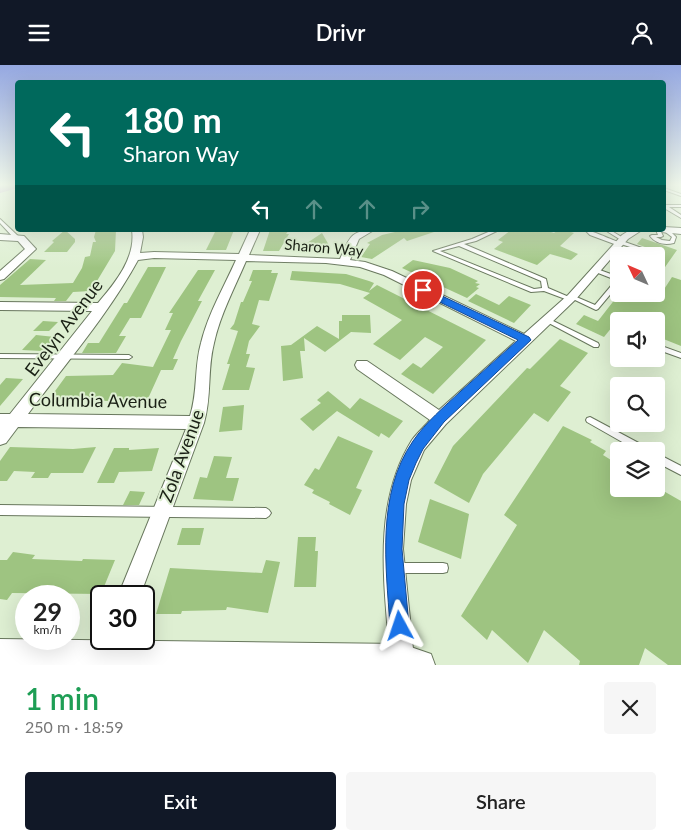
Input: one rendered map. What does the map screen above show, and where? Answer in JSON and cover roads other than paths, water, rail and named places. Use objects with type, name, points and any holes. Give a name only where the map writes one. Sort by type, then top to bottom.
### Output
[{"type":"street","points":[[666,230],[681,231]]},
{"type":"street","name":"Evelyn Avenue","points":[[0,438],[7,420],[64,357],[118,286],[134,257],[137,232]]},
{"type":"street","name":"Zola Avenue","points":[[133,585],[196,423],[202,403],[202,375],[207,343],[212,327],[254,232]]},
{"type":"street","points":[[344,262],[355,237],[364,232]]},
{"type":"street","points":[[155,649],[411,662],[393,549],[396,504],[402,480],[418,445],[440,419],[571,298],[632,232]]},
{"type":"street","points":[[0,237],[21,238],[31,249],[0,277]]},
{"type":"street","name":"Sharon Way","points":[[134,257],[154,255],[243,258],[344,262],[370,266],[525,340]]},
{"type":"street","points":[[0,306],[103,307]]},
{"type":"street","points":[[362,365],[440,419]]},
{"type":"street","name":"Columbia Avenue","points":[[7,420],[196,423]]},
{"type":"street","points":[[0,654],[90,648]]},
{"type":"lane","points":[[0,221],[16,237]]},
{"type":"lane","points":[[492,232],[435,251],[533,291],[546,289],[596,308],[610,290]]},
{"type":"lane","points":[[586,232],[630,247]]},
{"type":"lane","points":[[608,232],[620,243]]},
{"type":"lane","points":[[459,244],[544,280],[546,289]]},
{"type":"lane","points":[[595,271],[610,276]]},
{"type":"lane","points":[[547,321],[596,345]]},
{"type":"lane","points":[[665,350],[681,356]]},
{"type":"lane","points":[[0,355],[129,357]]},
{"type":"lane","points":[[590,420],[629,442]]},
{"type":"lane","points":[[665,462],[681,471]]},
{"type":"lane","points":[[0,510],[266,513]]},
{"type":"lane","points":[[395,569],[443,568]]}]
